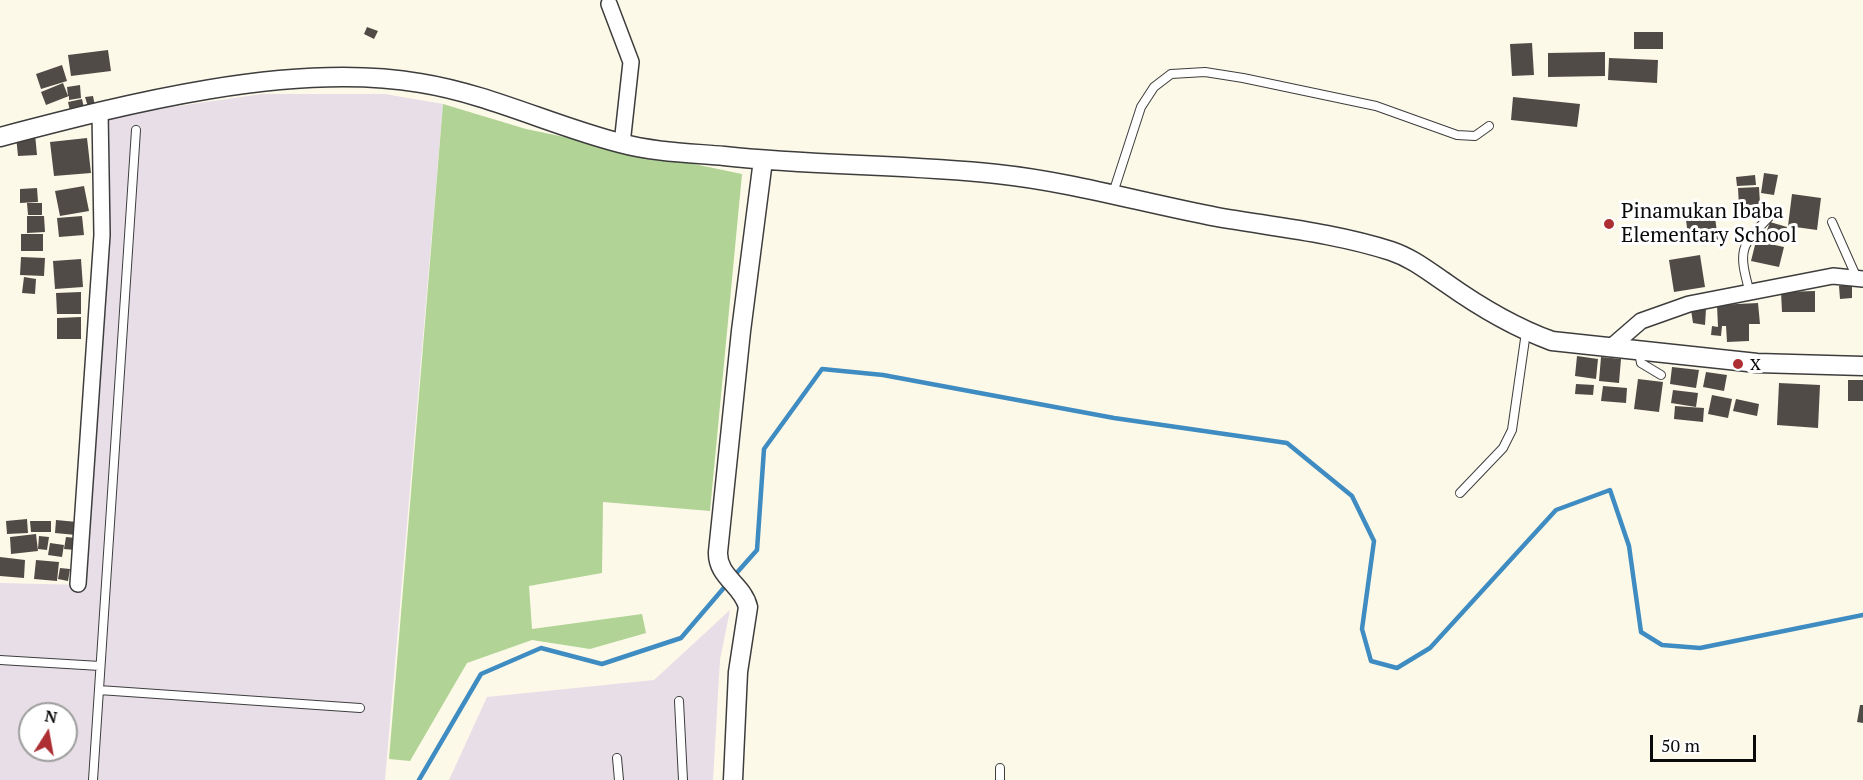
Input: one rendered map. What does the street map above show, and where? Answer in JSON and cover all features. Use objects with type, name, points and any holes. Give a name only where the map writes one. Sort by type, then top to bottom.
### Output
[{"type":"street","points":[[609,4],[631,62],[622,144]]},
{"type":"street","points":[[0,137],[100,111],[274,81],[368,77],[454,89],[622,144],[763,160],[996,174],[1113,193],[1182,210],[1366,243],[1420,264],[1449,286],[1526,332],[1552,341],[1757,363],[1863,366]]},
{"type":"street","points":[[78,584],[102,235],[100,111]]},
{"type":"street","points":[[733,780],[738,672],[748,610],[747,599],[719,565],[718,552],[741,331],[763,160]]},
{"type":"street","points":[[1611,347],[1641,321],[1689,304],[1833,276],[1859,278]]},
{"type":"lane","points":[[1113,193],[1141,107],[1154,87],[1171,74],[1205,72],[1376,106],[1457,135],[1475,136],[1490,126]]},
{"type":"lane","points":[[93,780],[136,130]]},
{"type":"lane","points":[[1750,293],[1742,263],[1742,249],[1773,213]]},
{"type":"lane","points":[[1832,222],[1859,278]]},
{"type":"lane","points":[[1460,493],[1503,448],[1512,430],[1526,332]]},
{"type":"lane","points":[[1639,350],[1641,363],[1661,375]]},
{"type":"lane","points":[[0,660],[100,666]]},
{"type":"lane","points":[[99,690],[360,708]]},
{"type":"lane","points":[[679,701],[683,780]]},
{"type":"lane","points":[[617,758],[619,780]]},
{"type":"lane","points":[[1000,768],[1000,780]]},
{"type":"shaded area","points":[[262,94],[385,94],[443,104],[385,780],[0,780],[0,583],[85,585],[109,244],[109,116]]},
{"type":"shaded area","points":[[730,610],[720,660],[713,780],[449,780],[487,697],[654,680]]},
{"type":"green space","points":[[443,104],[526,129],[742,174],[710,511],[603,502],[602,573],[529,586],[532,629],[642,614],[646,633],[590,649],[532,640],[467,663],[410,761],[389,759]]},
{"type":"building","points":[[367,27],[378,31],[374,39],[364,34]]},
{"type":"building","points":[[1634,32],[1663,32],[1663,49],[1634,49]]},
{"type":"building","points":[[1532,43],[1534,75],[1512,76],[1510,44]]},
{"type":"building","points":[[108,50],[111,71],[71,76],[68,55]]},
{"type":"building","points":[[1605,52],[1605,76],[1548,77],[1548,53]]},
{"type":"building","points":[[1609,58],[1658,60],[1657,83],[1608,80]]},
{"type":"building","points":[[62,65],[67,81],[41,89],[36,74]]},
{"type":"building","points":[[63,83],[68,96],[67,87],[80,85],[81,98],[69,100],[69,96],[46,105],[41,92]]},
{"type":"building","points":[[93,96],[95,106],[88,107],[85,97]]},
{"type":"building","points":[[1513,97],[1580,104],[1577,127],[1511,120]]},
{"type":"building","points":[[82,99],[84,108],[70,111],[68,102]]},
{"type":"building","points":[[35,134],[37,155],[18,156],[16,136]]},
{"type":"building","points":[[87,138],[91,173],[54,176],[50,142]]},
{"type":"building","points":[[1764,173],[1778,175],[1774,195],[1761,193]]},
{"type":"building","points":[[1755,175],[1756,185],[1737,186],[1736,177]]},
{"type":"building","points":[[84,186],[89,211],[60,216],[55,191]]},
{"type":"building","points":[[1759,187],[1760,204],[1739,206],[1738,188]]},
{"type":"building","points":[[37,188],[38,202],[20,203],[20,189]]},
{"type":"building","points":[[1792,194],[1821,198],[1817,230],[1788,226]]},
{"type":"building","points":[[27,203],[42,203],[42,215],[28,215]]},
{"type":"building","points":[[27,216],[44,216],[45,232],[27,233]]},
{"type":"building","points":[[82,216],[84,235],[59,237],[57,218]]},
{"type":"building","points":[[1715,217],[1718,240],[1689,243],[1686,220]]},
{"type":"building","points":[[1770,222],[1787,227],[1783,241],[1765,236]]},
{"type":"building","points":[[21,234],[43,234],[43,251],[21,251]]},
{"type":"building","points":[[1756,241],[1784,247],[1779,267],[1751,261]]},
{"type":"building","points":[[1700,255],[1705,287],[1674,292],[1669,260]]},
{"type":"building","points":[[21,257],[45,258],[44,276],[20,275]]},
{"type":"building","points":[[81,259],[83,287],[55,289],[53,261]]},
{"type":"building","points":[[24,277],[36,279],[35,294],[22,293]]},
{"type":"building","points":[[1852,285],[1852,298],[1840,299],[1839,286]]},
{"type":"building","points":[[1815,291],[1815,312],[1782,312],[1781,292]]},
{"type":"building","points":[[81,292],[81,314],[57,314],[56,293]]},
{"type":"building","points":[[1758,303],[1760,324],[1749,324],[1749,341],[1727,342],[1726,326],[1722,326],[1721,336],[1711,335],[1712,326],[1718,327],[1717,305]]},
{"type":"building","points":[[1706,309],[1705,325],[1693,323],[1691,310]]},
{"type":"building","points":[[81,317],[81,339],[57,339],[57,318]]},
{"type":"building","points":[[1577,356],[1598,359],[1596,379],[1575,376]]},
{"type":"building","points":[[1601,357],[1621,359],[1619,383],[1599,381]]},
{"type":"building","points":[[1672,367],[1699,370],[1696,388],[1670,384]]},
{"type":"building","points":[[1706,372],[1727,375],[1724,391],[1703,387]]},
{"type":"building","points":[[1638,379],[1663,382],[1659,412],[1634,409]]},
{"type":"building","points":[[1848,380],[1863,380],[1863,401],[1848,401]]},
{"type":"building","points":[[1779,383],[1820,385],[1818,428],[1777,425]]},
{"type":"building","points":[[1576,384],[1594,385],[1593,395],[1575,394]]},
{"type":"building","points":[[1603,386],[1627,388],[1626,403],[1601,401]]},
{"type":"building","points":[[1673,390],[1698,393],[1696,407],[1671,403]]},
{"type":"building","points":[[1712,395],[1732,399],[1728,418],[1708,414]]},
{"type":"building","points":[[1736,399],[1759,404],[1757,416],[1733,411]]},
{"type":"building","points":[[1675,406],[1704,408],[1703,422],[1674,419]]},
{"type":"building","points":[[27,519],[28,533],[7,534],[6,521]]},
{"type":"building","points":[[56,520],[77,522],[76,535],[55,533]]},
{"type":"building","points":[[30,521],[51,521],[51,532],[31,532]]},
{"type":"building","points":[[36,534],[38,551],[11,554],[10,537]]},
{"type":"building","points":[[39,536],[49,537],[47,550],[38,549]]},
{"type":"building","points":[[66,537],[76,538],[75,550],[64,549]]},
{"type":"building","points":[[50,543],[64,545],[62,557],[48,555]]},
{"type":"building","points":[[0,557],[25,560],[24,578],[0,576]]},
{"type":"building","points":[[36,560],[59,562],[57,581],[34,579]]},
{"type":"building","points":[[60,568],[70,569],[68,581],[58,579]]},
{"type":"building","points":[[1860,705],[1863,705],[1863,723],[1857,722]]},
{"type":"waterway","points":[[733,577],[757,550],[764,449],[822,369],[883,375],[1114,418],[1287,443],[1352,496],[1374,541],[1362,629],[1371,661],[1397,668],[1430,648],[1556,510],[1610,490],[1629,546],[1641,632],[1662,645],[1700,648],[1863,615]]},
{"type":"waterway","points":[[419,780],[481,674],[541,648],[602,664],[681,638],[728,583]]},
{"type":"place","name":"Pinamukan Ibaba Elementary School","points":[[1609,224]]},
{"type":"place","name":"x","points":[[1738,364]]}]
